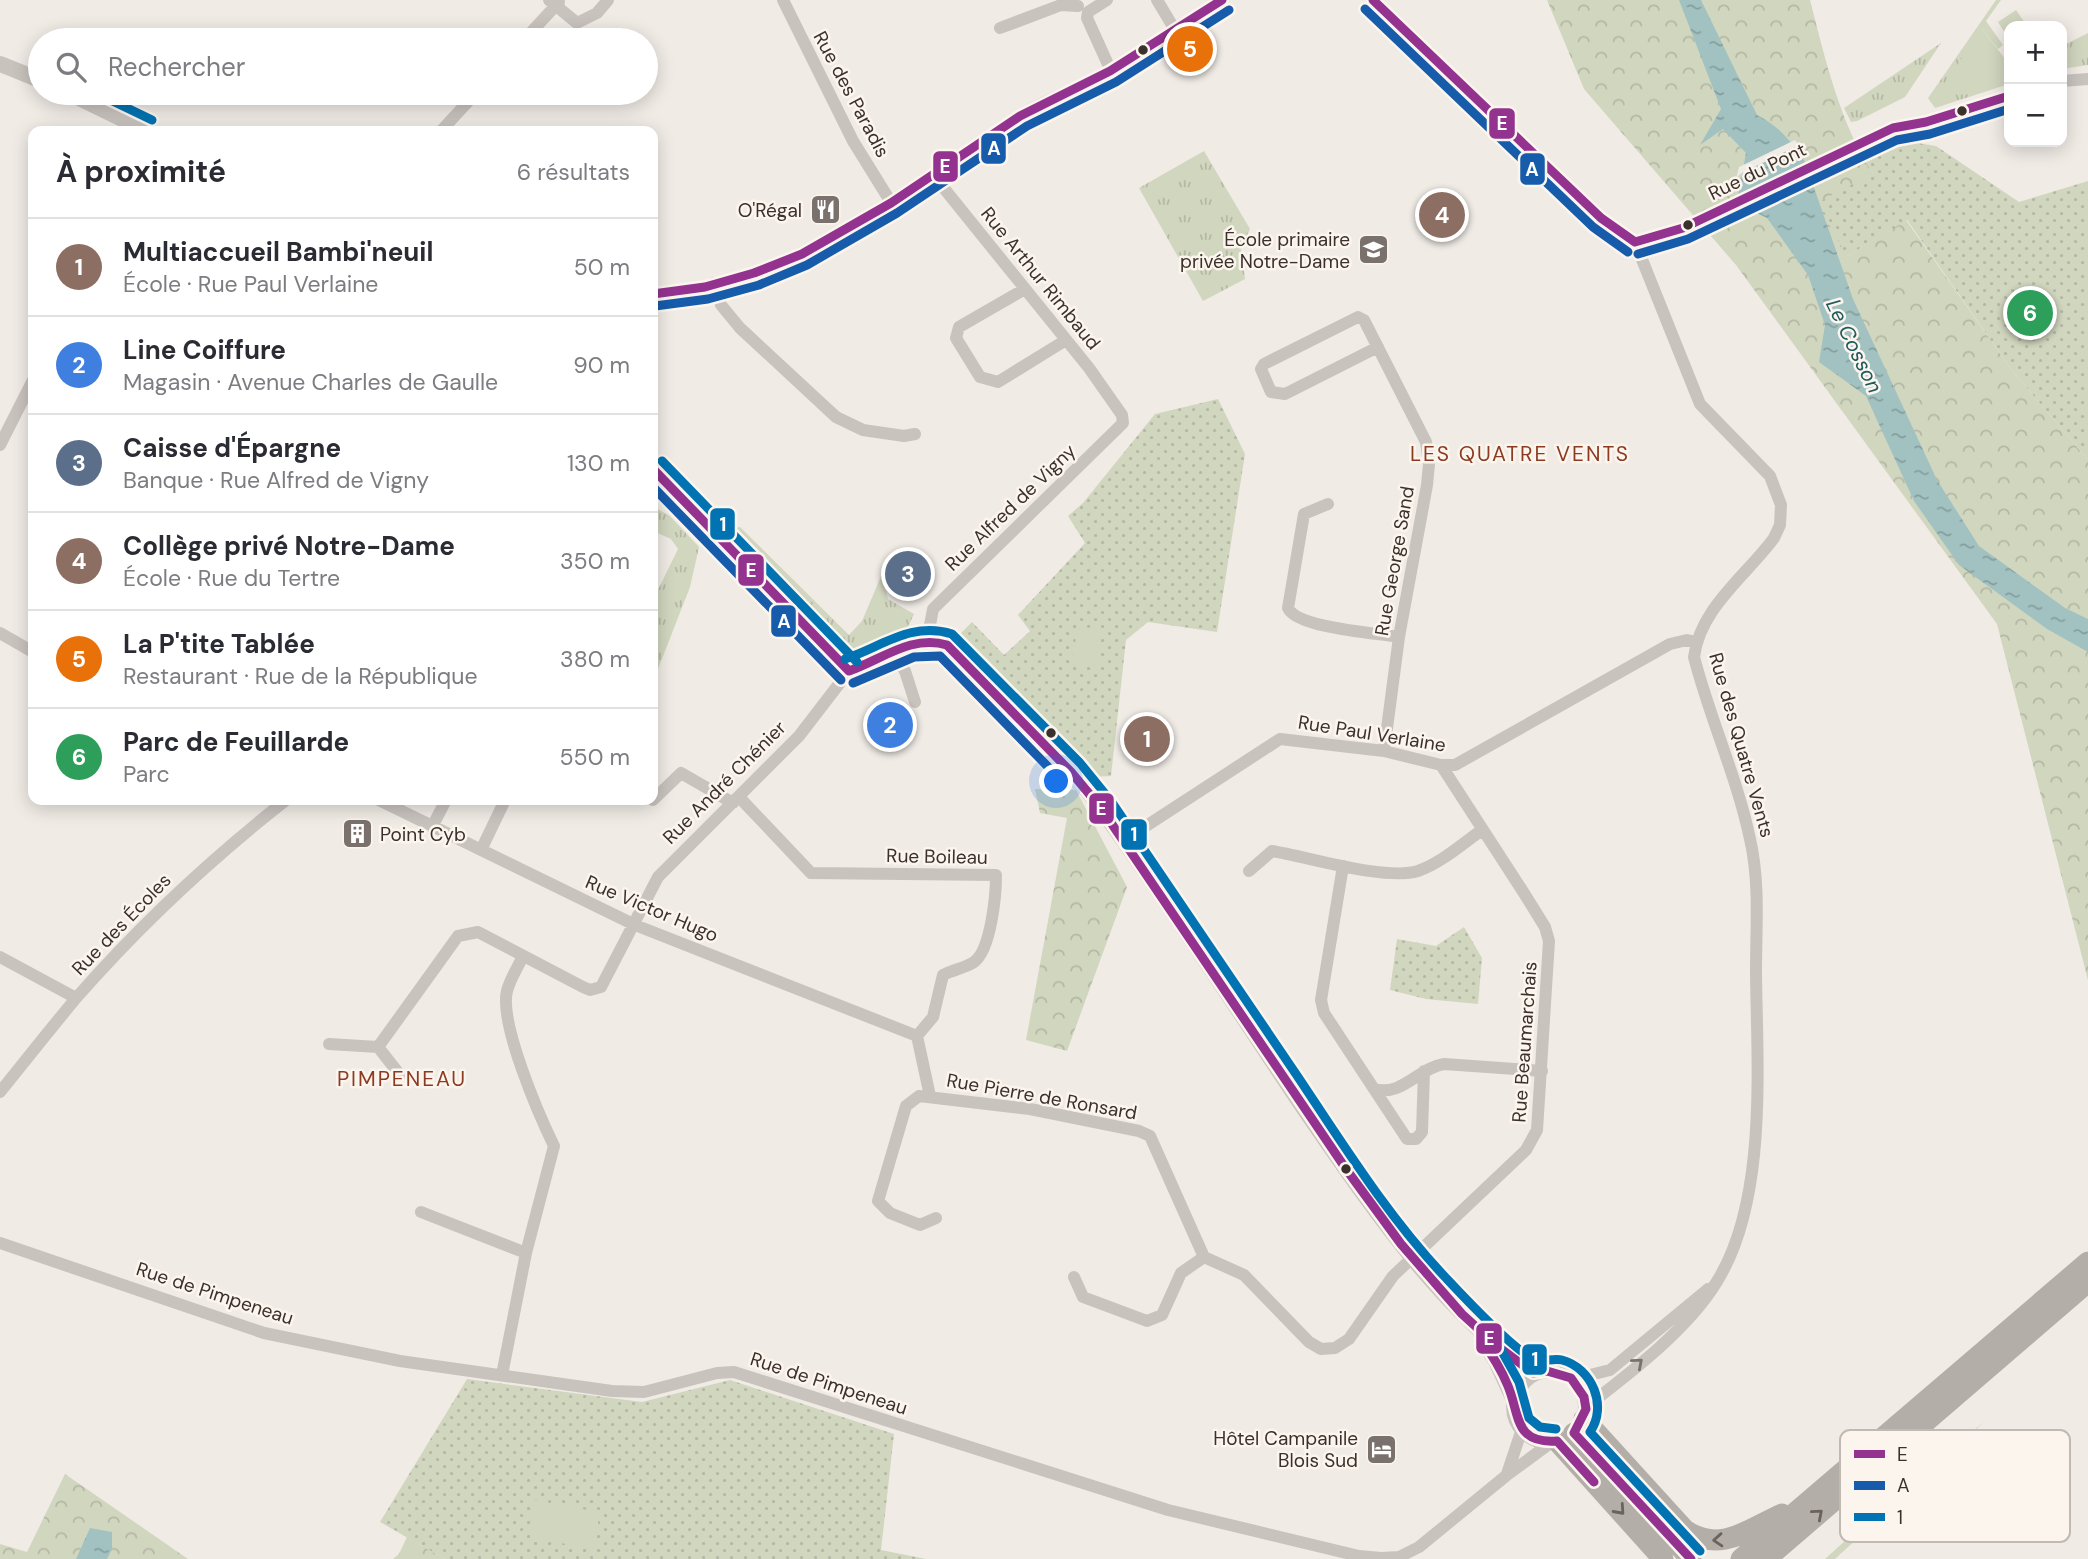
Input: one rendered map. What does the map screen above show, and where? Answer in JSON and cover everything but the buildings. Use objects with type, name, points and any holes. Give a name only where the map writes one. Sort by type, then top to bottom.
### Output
[{"type":"highway","points":[[1890,1430],[2088,1262]]},
{"type":"highway","points":[[1916,1430],[2088,1282]]},
{"type":"highway","points":[[1571,1429],[1697,1538],[1721,1542],[1732,1539],[1803,1504]]},
{"type":"highway","points":[[1571,1429],[1662,1559]]},
{"type":"highway","points":[[1571,1429],[1691,1559]]},
{"type":"highway","points":[[1741,1559],[1840,1473]]},
{"type":"highway","points":[[1766,1559],[1840,1495]]},
{"type":"street","points":[[534,28],[555,2],[577,23],[597,13],[608,0]]},
{"type":"street","name":"Rue des Paradis","points":[[783,0],[853,141],[892,204]]},
{"type":"street","points":[[1000,28],[1061,5],[1081,6],[1107,0]]},
{"type":"street","points":[[1157,0],[1175,30]]},
{"type":"street","points":[[658,297],[744,277],[799,256],[892,204],[1023,114],[1111,71],[1175,30],[1202,6],[1222,0]]},
{"type":"street","points":[[1373,0],[1567,187],[1615,230],[1635,242]]},
{"type":"street","points":[[1081,6],[1111,71]]},
{"type":"street","points":[[0,64],[28,75]]},
{"type":"street","points":[[2067,81],[2088,79]]},
{"type":"street","name":"Rue du Pont","points":[[1635,242],[1669,234],[1893,128],[1926,122],[2004,98]]},
{"type":"street","points":[[94,105],[137,126]]},
{"type":"street","points":[[446,126],[465,105]]},
{"type":"street","name":"Rue Arthur Rimbaud","points":[[934,176],[1115,405]]},
{"type":"street","name":"Rue des Quatre Vents","points":[[1399,1558],[1434,1535],[1507,1475],[1571,1429],[1697,1312],[1717,1283],[1737,1238],[1754,1150],[1757,1094],[1756,887],[1751,842],[1736,781],[1700,682],[1694,657],[1696,642],[1707,617],[1774,538],[1780,525],[1781,505],[1770,476],[1700,404],[1635,242]]},
{"type":"street","points":[[714,283],[721,305],[740,328],[836,417],[863,430],[904,436],[915,434]]},
{"type":"street","points":[[1025,289],[959,327],[956,332],[956,338],[980,377],[998,382],[1066,340]]},
{"type":"street","name":"Rue George Sand","points":[[1378,347],[1285,394],[1271,392],[1262,375],[1264,364],[1357,317],[1364,320],[1378,347],[1426,442],[1429,464],[1399,637],[1384,751]]},
{"type":"street","points":[[0,445],[28,390]]},
{"type":"street","name":"Rue Alfred de Vigny","points":[[927,641],[933,609],[1123,423],[1115,405]]},
{"type":"street","points":[[658,474],[804,628],[849,671],[927,641],[939,641],[947,645],[1071,772],[1123,841],[1352,1177],[1411,1257],[1507,1355],[1534,1373]]},
{"type":"street","points":[[1328,504],[1304,514],[1289,608],[1291,613],[1306,622],[1399,637]]},
{"type":"street","points":[[0,633],[28,649]]},
{"type":"street","name":"Rue Paul Verlaine","points":[[1123,841],[1280,739],[1384,751],[1441,765],[1466,761],[1670,644],[1687,640],[1696,642]]},
{"type":"street","points":[[893,654],[905,671],[915,702]]},
{"type":"street","name":"Rue André Chénier","points":[[378,1047],[458,936],[478,932],[583,987],[590,990],[601,987],[658,877],[799,736],[849,671]]},
{"type":"street","name":"Rue Beaumarchais","points":[[1411,1257],[1533,1141],[1538,1130],[1542,1071],[1549,941],[1545,927],[1441,765]]},
{"type":"street","points":[[658,794],[681,773],[736,800]]},
{"type":"street","name":"Rue Boileau","points":[[736,800],[811,873],[996,875],[996,895],[984,947],[972,963],[943,975],[933,1017],[917,1036]]},
{"type":"street","name":"Rue des Écoles","points":[[0,1092],[76,998],[197,874],[280,805]]},
{"type":"street","name":"Rue Victor Hugo","points":[[389,805],[635,925],[917,1036]]},
{"type":"street","points":[[432,827],[443,805]]},
{"type":"street","points":[[481,850],[503,805]]},
{"type":"street","points":[[1249,871],[1272,851],[1343,866],[1400,873],[1416,872],[1482,830]]},
{"type":"street","points":[[1343,866],[1321,1000],[1324,1013],[1407,1139],[1416,1139],[1422,1132],[1423,1071]]},
{"type":"street","points":[[502,1375],[526,1254],[554,1146],[539,1117],[506,1010],[507,992],[523,956]]},
{"type":"street","points":[[0,957],[76,998]]},
{"type":"street","points":[[917,1036],[930,1096],[919,1096],[906,1106],[878,1201],[890,1213],[920,1225],[936,1218]]},
{"type":"street","points":[[329,1044],[378,1047],[400,1075]]},
{"type":"street","points":[[1374,1089],[1395,1090],[1423,1071],[1444,1063],[1542,1071]]},
{"type":"street","name":"Rue Pierre de Ronsard","points":[[930,1096],[1030,1109],[1150,1136],[1204,1257]]},
{"type":"street","points":[[421,1212],[526,1254]]},
{"type":"street","name":"Rue de Pimpeneau","points":[[0,1243],[264,1333],[400,1361],[612,1391],[643,1392],[718,1373],[734,1373],[1168,1510],[1359,1556],[1399,1558]]},
{"type":"street","points":[[1074,1277],[1083,1297],[1146,1321],[1167,1309],[1181,1273],[1204,1257],[1244,1275],[1309,1342],[1321,1349],[1335,1348],[1349,1339],[1377,1294],[1411,1257]]},
{"type":"street","name":"Rue des Quatre Vents","points":[[1574,1378],[1609,1370],[1717,1283]]},
{"type":"street","points":[[1466,1316],[1496,1361],[1514,1400],[1516,1420],[1532,1438],[1571,1429],[1581,1387],[1574,1378],[1555,1369],[1534,1373],[1524,1380],[1514,1400]]},
{"type":"street","points":[[1507,1475],[1522,1429]]},
{"type":"green space","points":[[1547,0],[1810,0],[1843,113],[1873,173],[1847,256],[1906,220],[2011,369],[2088,460],[2088,980],[1997,624],[1736,265],[1584,89]]},
{"type":"green space","points":[[1996,0],[2001,0],[1986,21],[2003,45],[1998,49],[1982,29],[1958,95],[2004,80],[2004,86],[1935,108],[1928,98]]},
{"type":"green space","points":[[2016,10],[2024,21],[2004,21],[2004,32],[1998,22]]},
{"type":"green space","points":[[1982,29],[2004,58],[2004,80],[1958,96],[1947,80]]},
{"type":"green space","points":[[2088,33],[2088,65],[2067,68],[2067,44]]},
{"type":"green space","points":[[1941,43],[1905,97],[1851,122],[1844,108]]},
{"type":"green space","points":[[1911,142],[1936,146],[2019,202],[2088,181],[2088,460],[2011,369],[1907,220],[1847,256],[1817,203],[1873,173],[1859,152]]},
{"type":"green space","points":[[1204,151],[1250,229],[1241,249],[1245,279],[1203,301],[1139,188]]},
{"type":"green space","points":[[1218,399],[1245,454],[1217,632],[1148,622],[1126,640],[1111,776],[1091,777],[957,637],[972,622],[1004,655],[1030,631],[1018,615],[1085,543],[1068,516],[1083,503],[1155,414]]},
{"type":"green space","points":[[658,509],[670,516],[699,547],[690,587],[658,669],[658,590],[678,549],[671,539],[658,533]]},
{"type":"green space","points":[[740,527],[849,635],[862,621],[882,574],[888,599],[914,614],[907,629],[859,653],[847,651],[835,642],[731,529]]},
{"type":"green space","points":[[1078,625],[1102,631],[1097,669],[1072,663]]},
{"type":"green space","points":[[1035,789],[1076,790],[1127,887],[1067,1051],[1026,1040],[1067,818],[1040,813]]},
{"type":"green space","points":[[1464,927],[1482,958],[1478,1004],[1426,999],[1390,990],[1397,939],[1436,946]]},
{"type":"green space","points":[[467,1379],[642,1402],[730,1380],[894,1434],[881,1550],[926,1559],[445,1559],[380,1522]]},
{"type":"green space","points":[[65,1474],[188,1559],[0,1559],[0,1544],[27,1552]]},
{"type":"green space","points":[[533,1500],[599,1512],[596,1549],[530,1538]]},
{"type":"green space","points":[[407,1537],[445,1559],[393,1559],[399,1554]]},
{"type":"green space","points":[[1844,1542],[1853,1542],[1835,1559],[1825,1559]]},
{"type":"water","name":"Le Cosson","points":[[1679,0],[1701,0],[1757,115],[1784,135],[1805,162],[1853,299],[1937,480],[1979,546],[2065,608],[2088,619],[2088,652],[2047,629],[1959,565],[1914,501],[1866,396],[1819,362],[1825,325],[1808,275],[1767,218],[1743,206],[1738,196],[1746,153],[1723,129],[1700,145],[1721,109]]},
{"type":"water","points":[[90,1528],[112,1532],[112,1549],[107,1559],[76,1559]]},
{"type":"pier","points":[[1795,140],[1799,145],[1740,174],[1736,179],[1739,167]]},
{"type":"transit line","name":"E","points":[[658,293],[705,287],[754,273],[802,254],[891,203],[1020,116],[1110,71],[1222,0]]},
{"type":"transit line","name":"E","points":[[1373,0],[1601,218],[1635,242]]},
{"type":"transit line","name":"A","points":[[1365,9],[1593,227],[1628,252]]},
{"type":"transit line","name":"A","points":[[658,306],[708,299],[759,285],[807,265],[897,213],[1027,126],[1116,82],[1229,10]]},
{"type":"transit line","name":"E","points":[[1635,242],[1683,228],[1893,128],[1926,122],[2004,98]]},
{"type":"transit line","name":"1","points":[[121,105],[152,120]]},
{"type":"transit line","name":"A","points":[[1638,254],[1688,239],[1897,140],[1930,134],[2004,111]]},
{"type":"transit line","name":"1","points":[[662,461],[857,662]]},
{"type":"transit line","name":"E","points":[[658,474],[849,671]]},
{"type":"transit line","name":"A","points":[[658,492],[841,680]]},
{"type":"transit line","name":"1","points":[[845,659],[910,633],[937,631],[952,634],[1080,763],[1111,801],[1350,1155],[1405,1231],[1464,1297],[1516,1347],[1536,1360],[1562,1360],[1582,1371],[1589,1379],[1597,1400],[1595,1422],[1590,1432],[1700,1551]]},
{"type":"transit line","name":"E","points":[[849,671],[909,645],[947,645],[1071,772],[1101,808],[1346,1169],[1401,1244],[1462,1314],[1496,1345],[1533,1373],[1547,1371],[1571,1378],[1584,1397],[1586,1409],[1574,1433],[1691,1559]]},
{"type":"transit line","name":"A","points":[[853,683],[914,657],[940,656],[1058,777]]},
{"type":"transit line","name":"1","points":[[1490,1330],[1519,1382],[1529,1418],[1540,1427],[1556,1429]]},
{"type":"transit line","name":"E","points":[[1480,1338],[1496,1361],[1512,1397],[1517,1417],[1526,1433],[1543,1441],[1557,1441],[1594,1482]]},
{"type":"place","name":"La P'tite Tablée","points":[[1190,49]]},
{"type":"place","name":"O'Régal","points":[[825,210]]},
{"type":"place","name":"Collège privé Notre-Dame","points":[[1442,215]]},
{"type":"place","name":"École primaire privée Notre-Dame","points":[[1373,250]]},
{"type":"place","name":"Parc de Feuillarde","points":[[2030,313]]},
{"type":"place","name":"Caisse d'Épargne","points":[[908,574]]},
{"type":"place","name":"Line Coiffure","points":[[890,725]]},
{"type":"place","name":"Multiaccueil Bambi'neuil","points":[[1147,739]]},
{"type":"place","name":"Point Cyb","points":[[357,834]]},
{"type":"place","name":"Hôtel Campanile Blois Sud","points":[[1381,1449]]},
{"type":"district","name":"LES QUATRE VENTS","points":[[1520,454]]},
{"type":"district","name":"PIMPENEAU","points":[[402,1079]]}]
